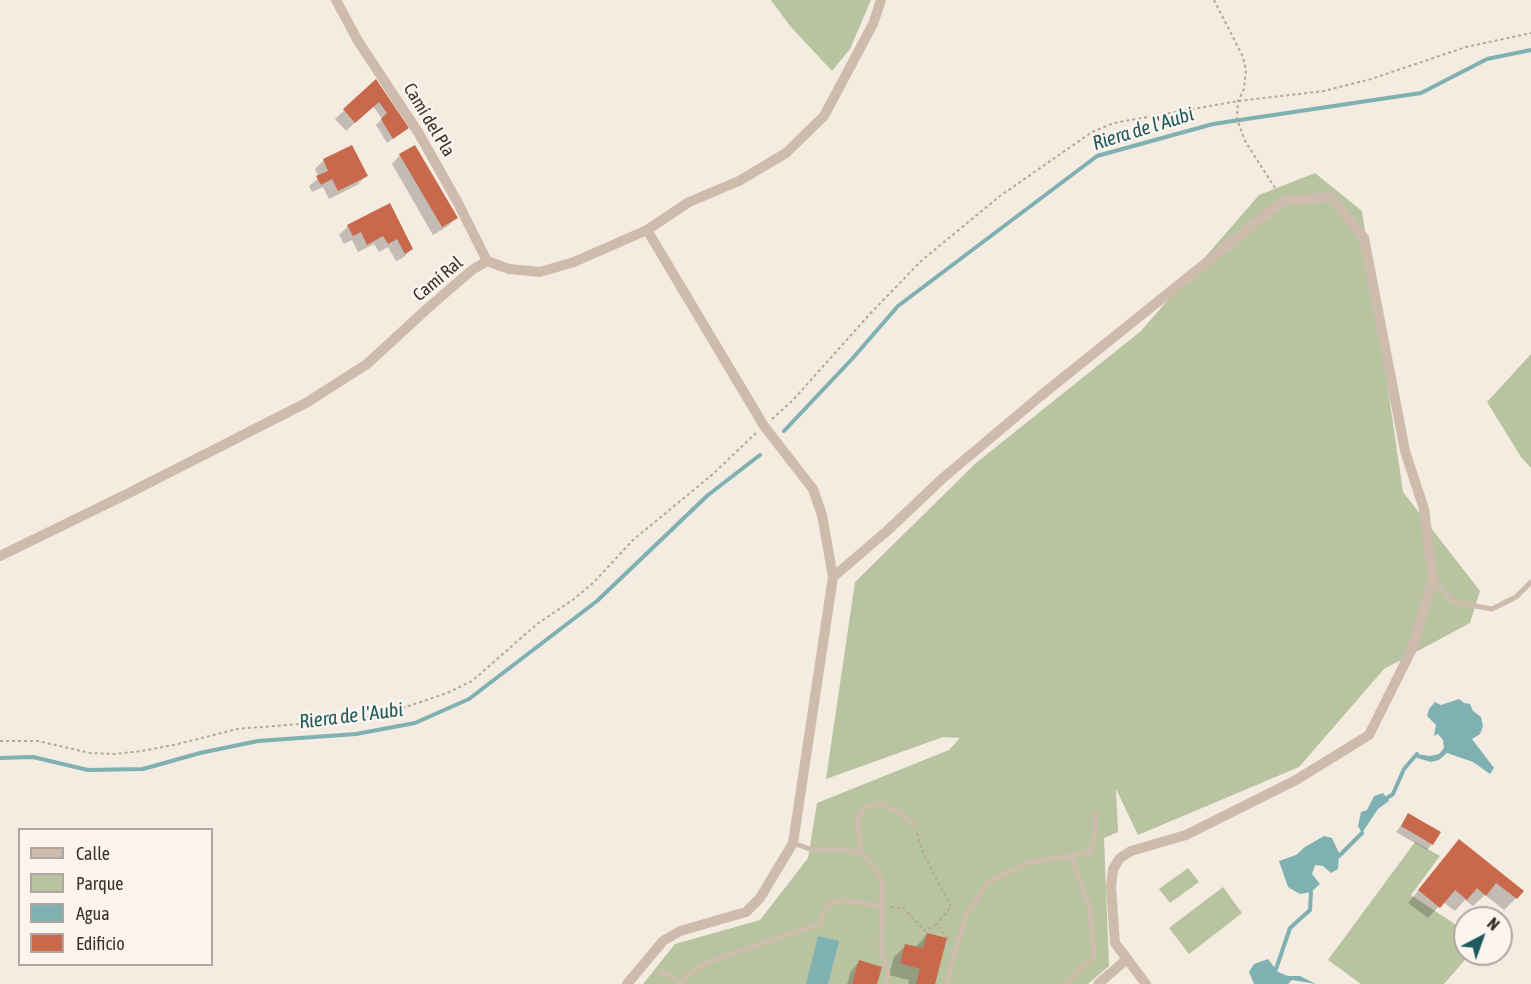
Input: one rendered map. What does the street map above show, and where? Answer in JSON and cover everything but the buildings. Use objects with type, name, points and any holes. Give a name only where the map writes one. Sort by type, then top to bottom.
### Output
[{"type":"street","name":"Camí del Pla","points":[[336,0],[358,41],[418,132],[487,261]]},
{"type":"street","name":"Camí Ral","points":[[0,556],[306,403],[367,364],[472,270],[487,261],[509,269],[540,272],[574,262],[647,230],[689,202],[739,181],[786,153],[824,116],[873,24],[881,0]]},
{"type":"street","points":[[833,577],[960,464],[1283,201],[1331,197],[1364,238],[1405,451],[1424,509],[1433,580],[1412,649],[1369,735],[1296,780],[1186,835],[1131,851],[1120,858],[1113,869],[1111,887],[1115,943],[1146,984]]},
{"type":"street","points":[[627,984],[663,941],[680,931],[746,912],[760,898],[793,843],[833,577],[822,515],[813,489],[764,426],[647,230]]},
{"type":"street","points":[[1098,984],[1127,959]]},
{"type":"lane","points":[[1433,580],[1453,602],[1492,609],[1515,597],[1531,582]]},
{"type":"lane","points":[[886,984],[888,970],[881,952],[883,886],[878,872],[862,853],[856,819],[866,807],[881,804],[899,812],[915,825]]},
{"type":"lane","points":[[946,984],[966,915],[988,882],[1028,863],[1089,852],[1095,841],[1096,813]]},
{"type":"lane","points":[[793,843],[810,849],[842,849],[862,853]]},
{"type":"lane","points":[[1065,984],[1094,957],[1090,907],[1071,857]]},
{"type":"lane","points":[[661,971],[682,984],[691,972],[706,963],[820,924],[827,905],[842,900],[882,906]]},
{"type":"path","points":[[1214,0],[1243,57],[1246,70],[1244,89],[1238,101],[1237,119],[1245,141],[1283,201]]},
{"type":"path","points":[[882,906],[903,908],[925,931],[936,925],[951,907],[921,848],[915,825]]},
{"type":"path","points":[[936,925],[955,947]]},
{"type":"green space","points":[[771,0],[871,0],[850,49],[832,71],[790,26]]},
{"type":"green space","points":[[1315,173],[1362,211],[1403,492],[1480,591],[1470,623],[1384,669],[1299,767],[1138,835],[1116,789],[1118,832],[1104,838],[1109,966],[1088,984],[643,984],[675,944],[760,920],[808,858],[817,803],[949,750],[960,738],[943,737],[826,779],[855,582],[976,463],[1141,331],[1259,195]]},
{"type":"green space","points":[[1531,354],[1531,468],[1521,457],[1487,402]]},
{"type":"green space","points":[[1415,842],[1440,856],[1411,895],[1453,923],[1453,966],[1460,966],[1444,984],[1361,984],[1328,960]]},
{"type":"green space","points":[[1188,868],[1199,882],[1170,903],[1159,889]]},
{"type":"green space","points":[[1223,887],[1242,913],[1189,954],[1169,928]]},
{"type":"water","points":[[1459,699],[1470,704],[1473,711],[1481,717],[1483,726],[1480,734],[1472,739],[1494,768],[1490,774],[1473,762],[1447,753],[1439,760],[1431,762],[1417,758],[1417,754],[1430,756],[1439,754],[1444,748],[1443,740],[1438,734],[1434,736],[1436,725],[1427,716],[1429,709],[1435,702],[1441,705]]},
{"type":"water","points":[[1383,793],[1389,801],[1378,809],[1362,833],[1358,826],[1361,812],[1367,810],[1374,796]]},
{"type":"water","points":[[1324,836],[1332,838],[1339,853],[1338,869],[1331,873],[1323,866],[1315,865],[1312,874],[1320,884],[1311,892],[1300,894],[1288,887],[1279,861],[1296,855]]},
{"type":"water","points":[[818,936],[839,941],[828,984],[806,984]]},
{"type":"water","points":[[1268,959],[1278,972],[1288,976],[1300,976],[1316,984],[1292,980],[1288,984],[1254,984],[1249,972],[1254,964]]},
{"type":"waterway","name":"Riera de l'Aubi","points":[[784,431],[898,306],[1097,156],[1213,124],[1421,93],[1487,59],[1531,50]]},
{"type":"waterway","name":"Riera de l'Aubi","points":[[0,758],[33,757],[88,770],[143,769],[200,753],[258,741],[356,734],[415,723],[469,699],[597,601],[708,495],[760,455]]},
{"type":"waterway","points":[[1387,798],[1393,794],[1404,769],[1417,754]]},
{"type":"waterway","points":[[1339,856],[1362,833]]},
{"type":"waterway","points":[[1276,969],[1290,928],[1310,910],[1311,892]]}]
